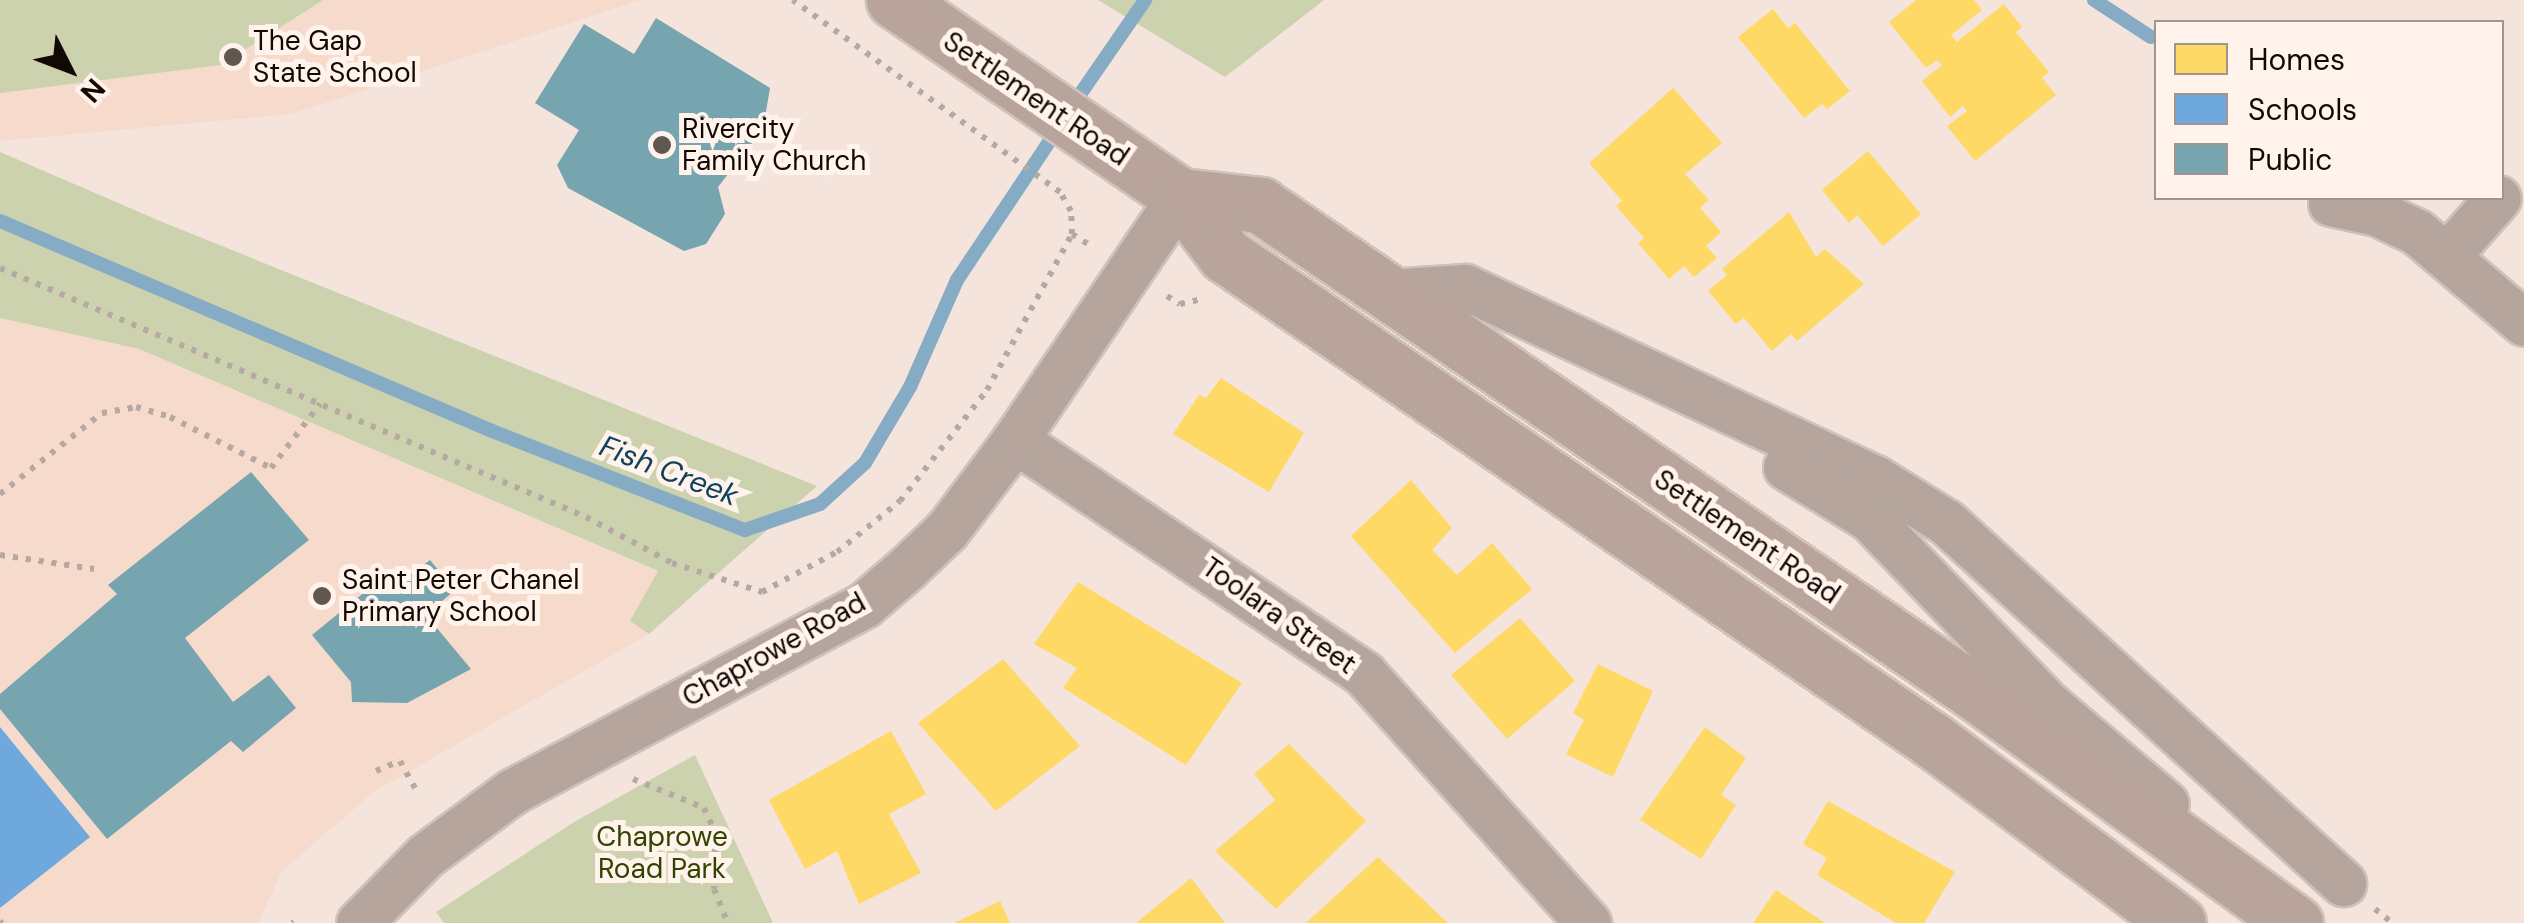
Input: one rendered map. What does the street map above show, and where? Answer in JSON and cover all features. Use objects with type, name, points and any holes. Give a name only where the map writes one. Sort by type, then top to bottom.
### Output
[{"type":"main road","name":"Settlement Road","points":[[894,0],[1180,196],[1225,255],[1935,742],[2178,923]]},
{"type":"main road","name":"Settlement Road","points":[[1180,196],[1260,205],[2237,879],[2295,923]]},
{"type":"main road","points":[[1387,292],[1388,317],[1407,344],[1603,478],[1700,581]]},
{"type":"street","points":[[2504,190],[2524,167]]},
{"type":"street","name":"Chaprowe Road","points":[[360,923],[425,856],[513,791],[864,605],[947,530],[1014,440],[1180,196]]},
{"type":"street","points":[[2447,256],[2496,200]]},
{"type":"street","points":[[2331,202],[2377,213],[2447,256],[2524,323]]},
{"type":"street","points":[[1387,292],[1465,287],[1875,478],[1946,522],[2343,883]]},
{"type":"street","points":[[1685,392],[1741,445],[1826,486],[1868,518],[2049,705],[2152,789],[2237,879]]},
{"type":"street","name":"Toolara Street","points":[[1014,440],[1364,674],[1588,923]]},
{"type":"path","points":[[0,268],[586,517],[672,563],[762,592],[869,531],[942,452],[988,390],[1072,234],[1071,211],[1060,192],[794,0]]},
{"type":"path","points":[[0,494],[102,413],[136,407],[170,418],[271,468],[320,404]]},
{"type":"path","points":[[0,555],[94,568]]},
{"type":"path","points":[[376,771],[400,761],[416,790]]},
{"type":"path","points":[[633,779],[704,808],[716,834],[714,889],[728,923]]},
{"type":"shaded area","name":"The Gap State School","points":[[0,0],[641,0],[291,114],[0,141]]},
{"type":"shaded area","name":"Saint Peter Chanel Primary School","points":[[0,318],[139,349],[659,572],[630,621],[649,634],[375,791],[282,871],[258,923],[0,923]]},
{"type":"green space","points":[[0,0],[323,0],[221,65],[0,93]]},
{"type":"green space","points":[[1098,0],[1324,0],[1225,77]]},
{"type":"green space","points":[[0,152],[160,221],[817,486],[649,634],[630,621],[658,571],[139,349],[0,318]]},
{"type":"green space","name":"Chaprowe Road Park","points":[[695,755],[773,923],[444,923],[436,912],[574,822]]},
{"type":"building: Homes","points":[[1916,0],[1974,0],[1982,10],[1951,35],[1957,42],[2004,4],[2022,27],[2016,32],[2049,72],[2042,78],[2056,95],[1975,161],[1947,126],[1967,111],[1963,106],[1950,117],[1922,81],[1942,65],[1937,60],[1926,68],[1889,22]]},
{"type":"building: Homes","points":[[1773,9],[1788,28],[1795,23],[1850,91],[1827,109],[1822,104],[1804,118],[1738,37]]},
{"type":"building: Homes","points":[[1673,88],[1722,143],[1685,174],[1709,200],[1700,208],[1721,232],[1706,246],[1717,258],[1694,277],[1684,266],[1669,279],[1638,243],[1644,238],[1616,206],[1622,201],[1589,163]]},
{"type":"building: Homes","points":[[1868,151],[1921,214],[1883,246],[1857,215],[1849,223],[1822,190]]},
{"type":"building: Homes","points":[[1789,212],[1816,257],[1825,249],[1864,284],[1797,341],[1791,334],[1772,351],[1744,318],[1736,324],[1708,291],[1727,275],[1722,269]]},
{"type":"building: Homes","points":[[1221,378],[1304,433],[1269,492],[1173,434],[1199,395],[1206,398]]},
{"type":"building: Homes","points":[[1411,480],[1452,528],[1432,550],[1457,575],[1492,543],[1532,589],[1455,653],[1351,536]]},
{"type":"building: Homes","points":[[1078,582],[1242,683],[1186,765],[1063,688],[1077,668],[1034,644]]},
{"type":"building: Homes","points":[[1520,618],[1575,681],[1507,739],[1451,675]]},
{"type":"building: Homes","points":[[1003,659],[1080,746],[996,811],[918,723]]},
{"type":"building: Homes","points":[[1598,664],[1653,691],[1613,777],[1566,754],[1584,720],[1573,713]]},
{"type":"building: Homes","points":[[1705,727],[1746,758],[1721,795],[1736,805],[1701,859],[1640,820]]},
{"type":"building: Homes","points":[[891,731],[926,794],[889,814],[921,873],[859,904],[837,851],[805,869],[769,800]]},
{"type":"building: Homes","points":[[1289,744],[1366,821],[1276,909],[1215,851],[1275,800],[1254,774]]},
{"type":"building: Homes","points":[[1828,801],[1955,872],[1924,923],[1896,923],[1817,875],[1827,858],[1803,844]]},
{"type":"building: Homes","points":[[1378,857],[1448,923],[1306,923]]},
{"type":"building: Homes","points":[[1191,878],[1225,923],[1136,923]]},
{"type":"building: Homes","points":[[1776,890],[1825,923],[1753,923]]},
{"type":"building: Homes","points":[[1000,901],[1010,923],[954,923]]},
{"type":"building: Schools","points":[[0,727],[90,837],[0,908]]},
{"type":"building: Public","name":"Rivercity Family Church","points":[[656,18],[770,88],[763,129],[718,187],[725,214],[706,244],[684,251],[568,188],[557,165],[579,130],[535,103],[584,24],[634,54]]},
{"type":"building: Public","points":[[251,472],[309,540],[185,638],[233,702],[269,675],[296,708],[243,752],[231,741],[107,839],[0,709],[0,694],[117,594],[108,585]]},
{"type":"building: Public","points":[[430,560],[455,590],[426,615],[471,669],[407,703],[352,702],[351,682],[312,635],[377,582],[387,592]]},
{"type":"waterway","name":"Fish Creek","points":[[1072,106],[1145,0]]},
{"type":"waterway","points":[[2094,0],[2151,37]]},
{"type":"waterway","name":"Fish Creek","points":[[0,221],[492,431],[745,530],[820,504],[865,463],[910,387],[957,280],[1061,124]]},
{"type":"place","name":"The Gap State School","points":[[233,57]]},
{"type":"place","name":"Rivercity Family Church","points":[[662,145]]},
{"type":"place","name":"Saint Peter Chanel Primary School","points":[[322,596]]}]
